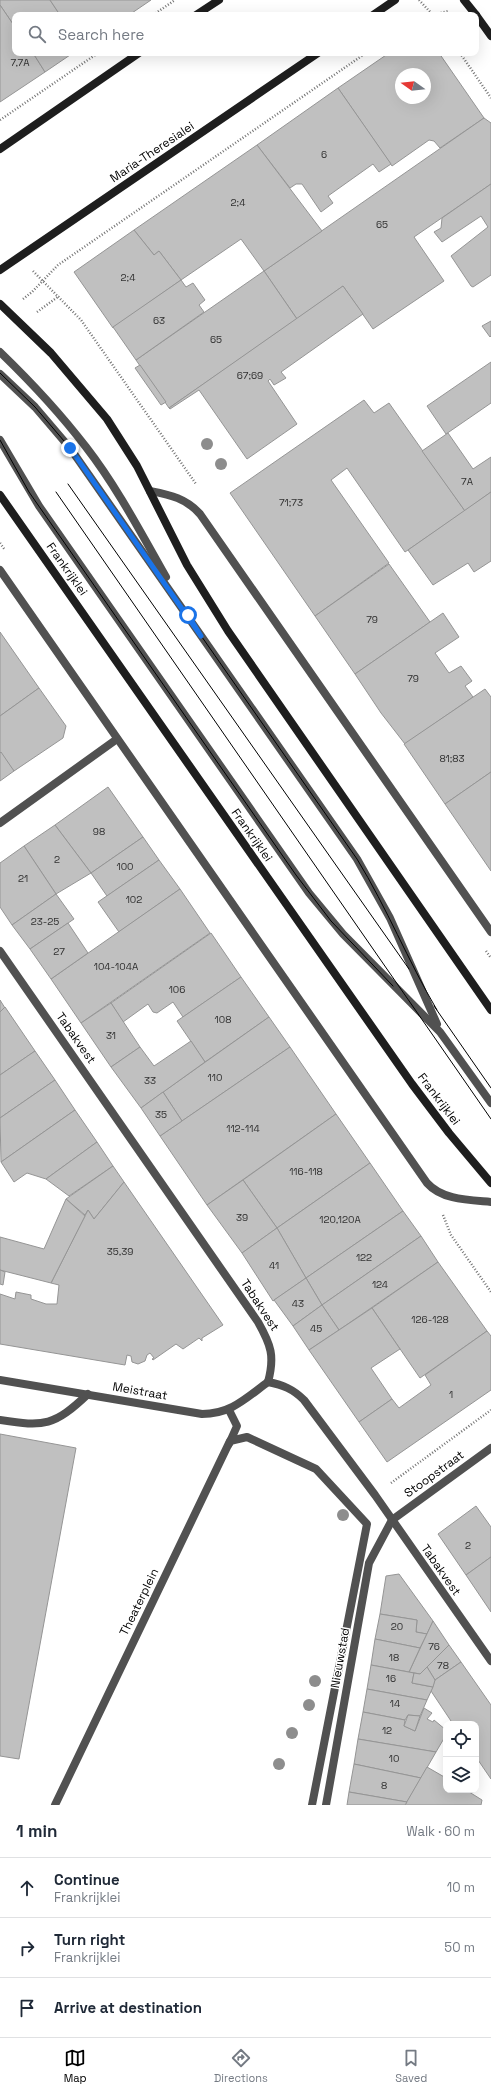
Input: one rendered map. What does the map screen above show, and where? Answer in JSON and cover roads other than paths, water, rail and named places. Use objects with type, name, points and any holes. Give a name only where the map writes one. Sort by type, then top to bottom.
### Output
[{"type":"main road","points":[[201,12],[219,0]]},
{"type":"main road","points":[[377,12],[395,0]]},
{"type":"main road","points":[[464,0],[474,12]]},
{"type":"main road","points":[[479,19],[491,36]]},
{"type":"main road","points":[[0,149],[135,56]]},
{"type":"main road","name":"Maria-Theresialei","points":[[0,270],[314,56]]},
{"type":"main road","points":[[0,304],[51,353],[90,398],[123,442],[150,491],[187,565],[228,631],[491,1010]]},
{"type":"main road","name":"Frankrijklei","points":[[0,495],[412,1084],[449,1133],[491,1183]]},
{"type":"street","name":"Frankrijklei","points":[[0,352],[60,414],[87,448],[136,522],[201,636]]},
{"type":"street","name":"Frankrijklei","points":[[0,374],[35,407],[70,448],[360,864],[390,918],[430,1009],[447,1040],[491,1103]]},
{"type":"street","name":"Frankrijklei","points":[[0,440],[39,506],[309,893],[343,934],[423,1013],[447,1040]]},
{"type":"street","points":[[150,491],[184,499],[193,505],[200,514],[491,932]]},
{"type":"street","points":[[0,570],[427,1182],[433,1189],[441,1194],[491,1202]]},
{"type":"street","points":[[0,823],[117,739]]},
{"type":"street","name":"Tabakvest","points":[[0,951],[258,1322],[269,1340],[272,1356],[268,1382],[282,1385],[294,1390],[304,1400],[375,1495],[491,1661]]},
{"type":"street","name":"Meistraat","points":[[0,1380],[202,1414],[216,1414],[229,1410],[268,1382]]},
{"type":"street","points":[[0,1420],[26,1424],[44,1424],[70,1411],[88,1394]]},
{"type":"street","points":[[55,1805],[237,1426],[229,1410]]},
{"type":"street","points":[[230,1441],[246,1438],[316,1469],[367,1524],[312,1805]]},
{"type":"street","name":"Stoopstraat","points":[[392,1520],[491,1448]]},
{"type":"street","name":"Nieuwstad","points":[[326,1805],[369,1563],[392,1520]]},
{"type":"tram line","points":[[0,373],[35,407],[70,448],[357,859],[378,896],[416,973],[437,1010]]},
{"type":"tram line","points":[[0,440],[29,492],[296,875],[331,921],[393,986]]},
{"type":"tram line","points":[[68,484],[409,969]]},
{"type":"tram line","points":[[56,492],[491,1119]]},
{"type":"tram line","points":[[434,1006],[491,1088]]}]
